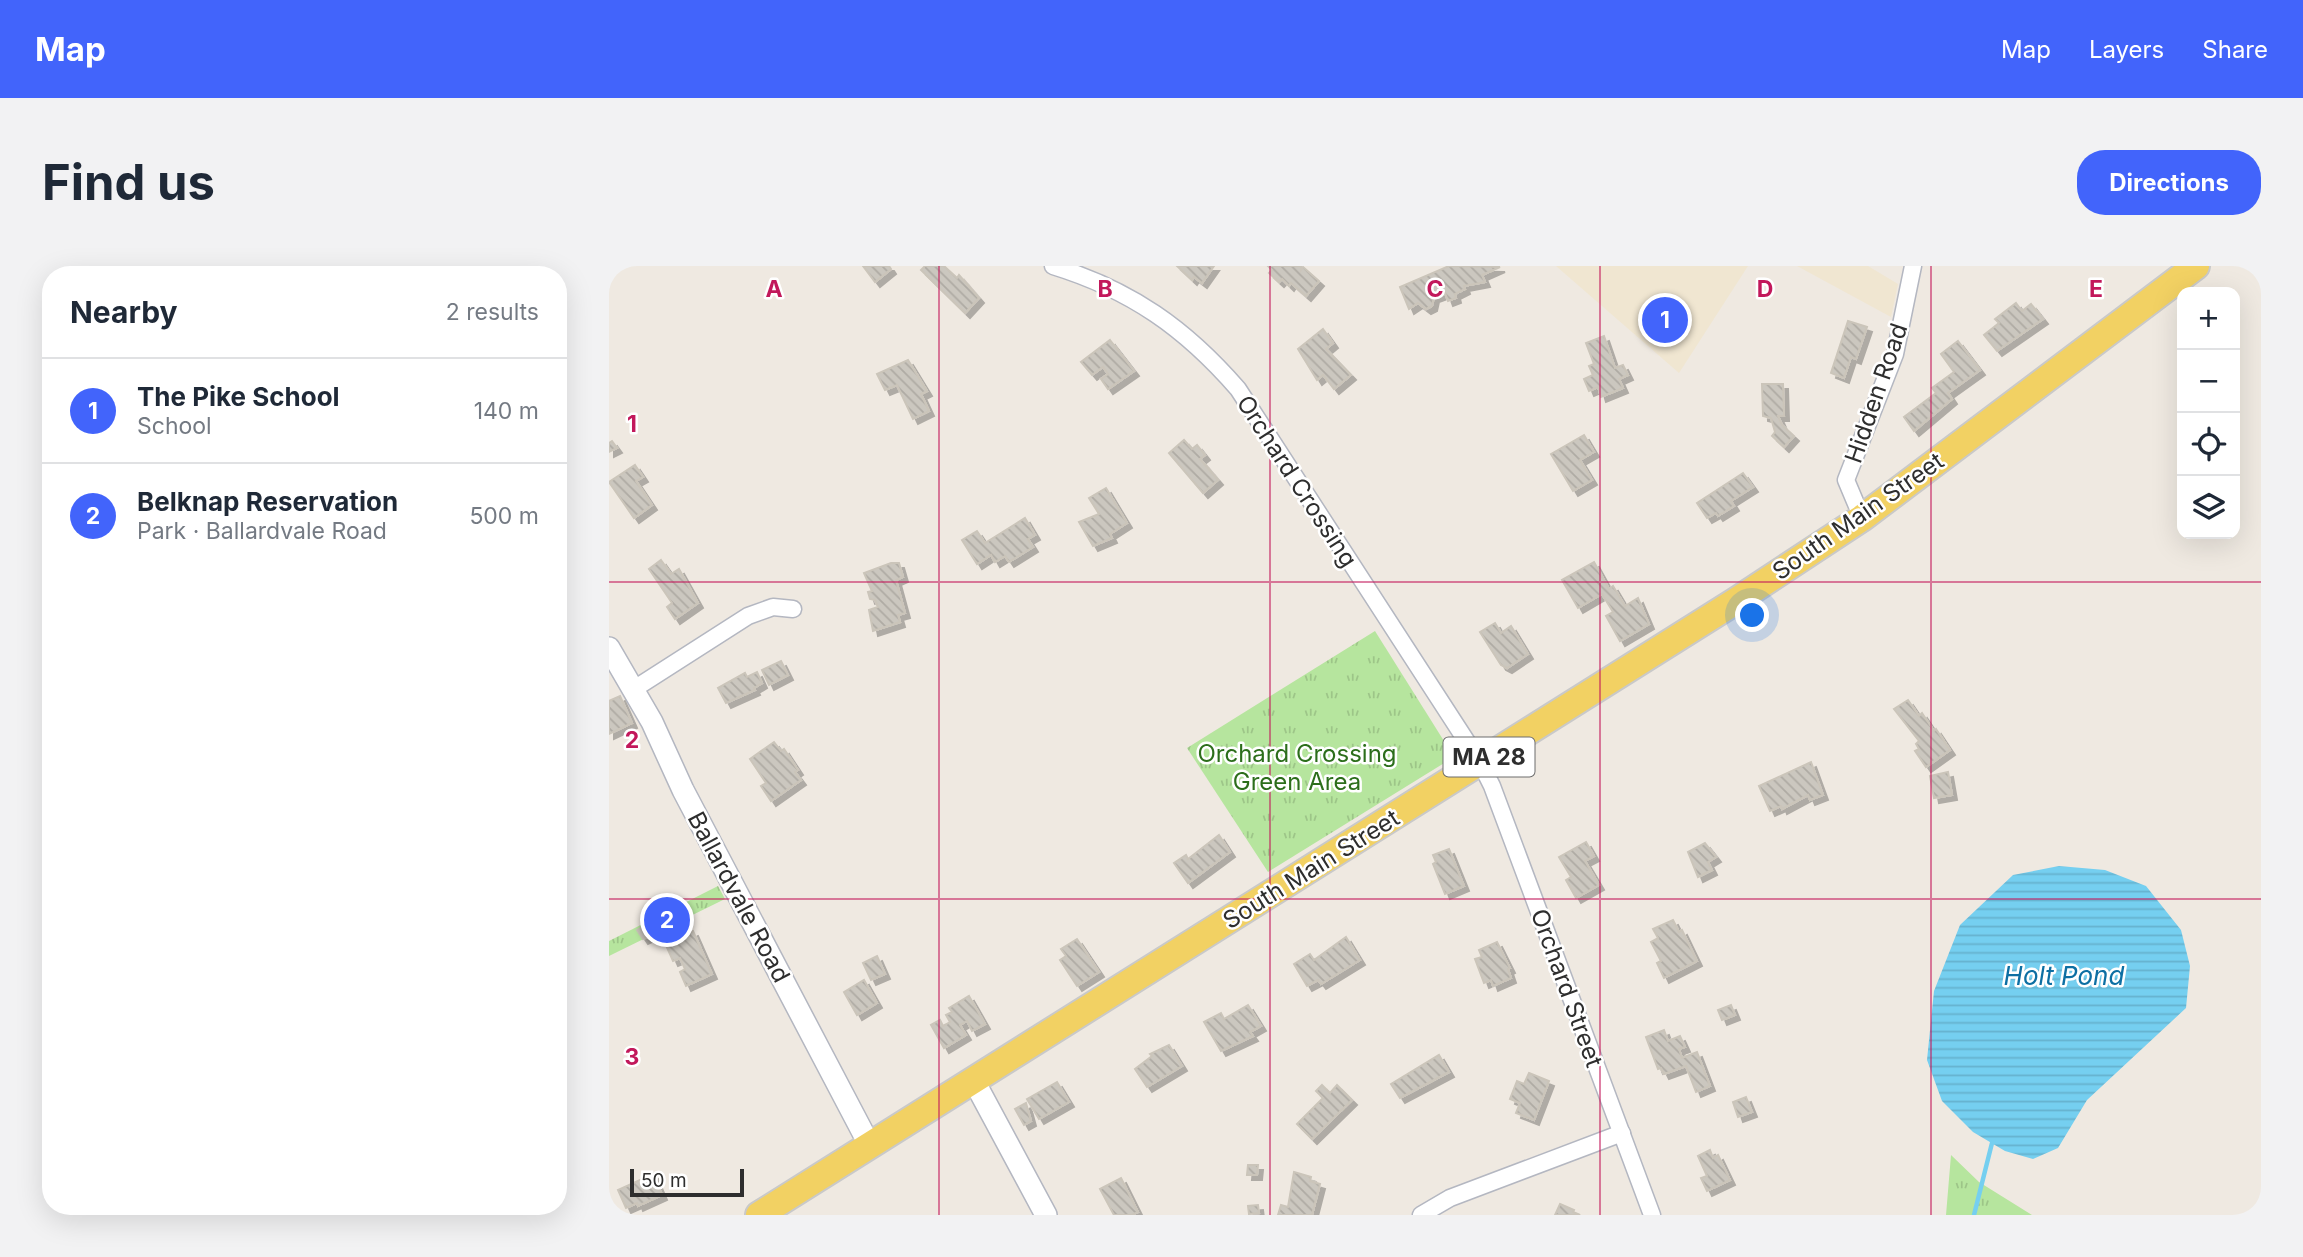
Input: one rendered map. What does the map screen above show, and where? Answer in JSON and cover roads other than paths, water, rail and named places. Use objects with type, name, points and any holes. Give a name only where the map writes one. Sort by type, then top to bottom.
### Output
[{"type":"main road","name":"South Main Street","points":[[759,1215],[1480,762],[1862,517],[2196,266]]},
{"type":"street","name":"Orchard Crossing","points":[[1053,266],[1106,285],[1171,323],[1205,353],[1238,389],[1480,762]]},
{"type":"street","name":"Hidden Road","points":[[1862,517],[1850,497],[1846,480],[1895,354],[1913,266]]},
{"type":"street","points":[[634,689],[747,616],[773,607],[793,609]]},
{"type":"street","name":"Ballardvale Road","points":[[609,648],[634,689],[683,790],[870,1146]]},
{"type":"street","name":"Orchard Street","points":[[1480,762],[1492,786],[1652,1215]]},
{"type":"street","points":[[974,1081],[1046,1215]]},
{"type":"street","points":[[1421,1215],[1450,1198],[1622,1133]]},
{"type":"water","name":"Holt Pond","points":[[2059,866],[2105,870],[2146,886],[2181,930],[2190,966],[2186,1008],[2087,1100],[2058,1148],[2033,1159],[2005,1151],[1973,1132],[1942,1101],[1927,1060],[1934,991],[1960,925],[2013,875]]},
{"type":"waterway","points":[[1974,1215],[1992,1143]]},
{"type":"place","name":"The Pike School","points":[[1665,320]]},
{"type":"place","name":"Belknap Reservation","points":[[667,920]]},
{"type":"park label","name":"Orchard Crossing Green Area","points":[[1297,767]]}]
